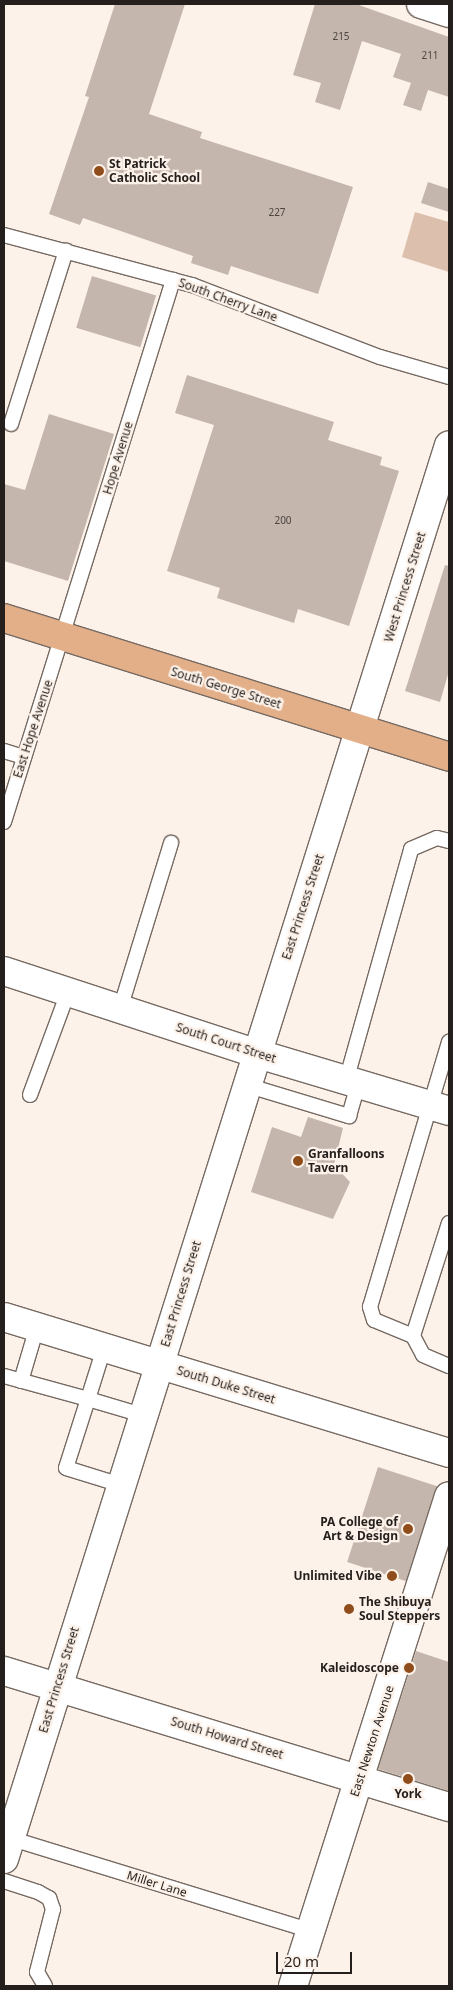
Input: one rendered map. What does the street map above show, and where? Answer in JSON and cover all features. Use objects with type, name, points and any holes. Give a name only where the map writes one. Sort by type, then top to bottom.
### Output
[{"type":"main road","name":"South George Street","points":[[4,618],[360,730],[449,756]]},
{"type":"street","name":"West Princess Street","points":[[360,730],[449,445]]},
{"type":"street","name":"East Princess Street","points":[[6,1844],[57,1688],[255,1053],[360,730]]},
{"type":"street","name":"South Court Street","points":[[4,971],[255,1053],[440,1108]]},
{"type":"street","name":"South Duke Street","points":[[4,1316],[158,1365],[449,1453]]},
{"type":"street","name":"East Newton Avenue","points":[[293,1986],[361,1778],[449,1496]]},
{"type":"street","name":"South Howard Street","points":[[4,1671],[361,1778],[449,1807]]},
{"type":"lane","name":"South Cherry Lane","points":[[4,235],[173,280],[380,357],[449,377]]},
{"type":"lane","points":[[11,424],[66,252]]},
{"type":"lane","name":"Hope Avenue","points":[[63,636],[173,280]]},
{"type":"lane","name":"East Hope Avenue","points":[[4,822],[63,636]]},
{"type":"lane","points":[[4,751],[24,757]]},
{"type":"lane","points":[[246,1085],[348,1116],[352,1083],[411,849],[437,838],[449,841]]},
{"type":"lane","points":[[120,1009],[170,843]]},
{"type":"lane","points":[[30,1095],[68,992]]},
{"type":"lane","points":[[449,1042],[440,1108],[370,1307],[374,1320],[413,1336],[423,1355],[449,1366]]},
{"type":"lane","points":[[413,1336],[449,1223]]},
{"type":"lane","points":[[21,1381],[37,1327]]},
{"type":"lane","points":[[104,1348],[66,1468],[120,1485]]},
{"type":"lane","points":[[4,1376],[142,1416]]},
{"type":"lane","name":"Miller Lane","points":[[6,1844],[311,1931]]},
{"type":"lane","points":[[4,1881],[38,1892],[49,1898],[54,1909],[37,1972],[45,1986]]},
{"type":"shaded area","points":[[415,212],[449,222],[449,272],[402,257]]},
{"type":"building","points":[[115,4],[185,4],[149,114],[202,132],[200,138],[353,187],[318,294],[231,266],[228,275],[191,263],[193,256],[83,218],[80,225],[49,214],[89,97],[85,96]]},
{"type":"building","points":[[315,4],[356,4],[449,37],[449,97],[428,90],[421,111],[403,105],[411,83],[393,77],[401,54],[362,41],[340,110],[315,102],[321,83],[293,75]]},
{"type":"building","points":[[428,182],[449,189],[449,212],[421,203]]},
{"type":"building","points":[[92,276],[156,296],[140,347],[76,328]]},
{"type":"building","points":[[187,375],[334,422],[328,440],[382,457],[380,465],[399,471],[349,626],[298,609],[294,623],[217,598],[220,588],[167,571],[214,425],[175,413]]},
{"type":"building","points":[[49,414],[114,434],[68,581],[4,561],[4,484],[25,490]]},
{"type":"building","points":[[445,565],[449,566],[449,671],[440,702],[405,691]]},
{"type":"building","name":"Granfalloons Tavern","points":[[308,1117],[343,1128],[334,1165],[350,1182],[333,1219],[251,1192],[272,1127],[301,1137]]},
{"type":"building","points":[[378,1467],[438,1486],[407,1582],[347,1562]]},
{"type":"building","points":[[416,1651],[449,1662],[449,1791],[378,1769]]},
{"type":"place","name":"St Patrick Catholic School","points":[[99,171]]},
{"type":"place","name":"Granfalloons Tavern","points":[[298,1161]]},
{"type":"place","name":"PA College of Art & Design","points":[[408,1529]]},
{"type":"place","name":"Unlimited Vibe","points":[[392,1576]]},
{"type":"place","name":"The Shibuya Soul Steppers","points":[[349,1609]]},
{"type":"place","name":"Kaleidoscope","points":[[409,1668]]},
{"type":"place","name":"York","points":[[408,1779]]}]
